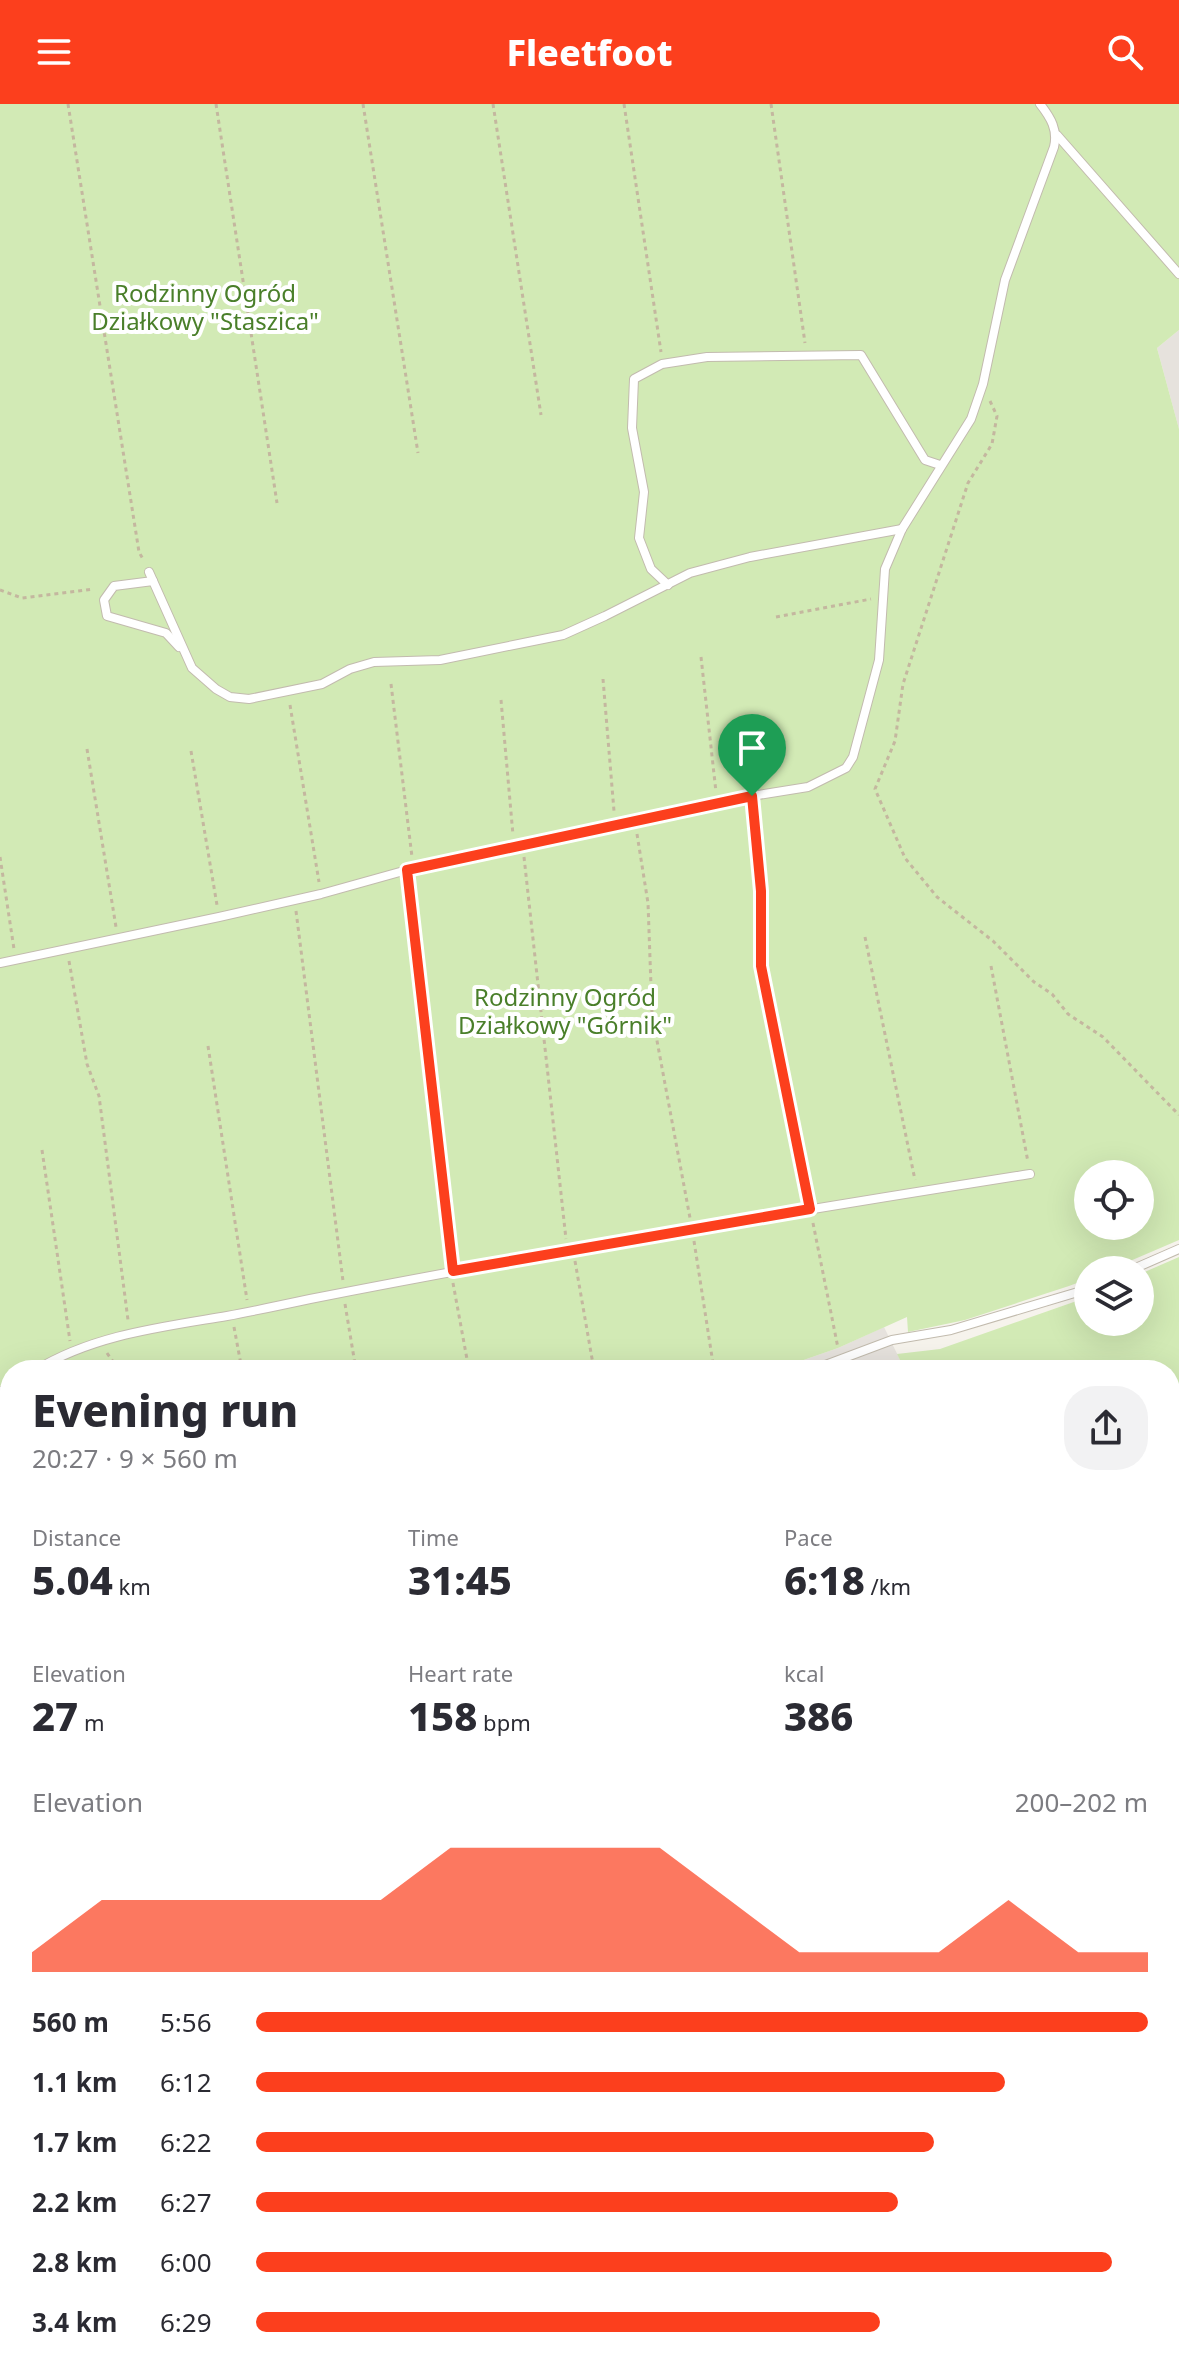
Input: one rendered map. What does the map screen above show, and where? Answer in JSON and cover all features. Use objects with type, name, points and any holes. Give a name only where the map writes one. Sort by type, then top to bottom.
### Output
[{"type":"lane","points":[[1040,104],[1057,135],[1179,274]]},
{"type":"lane","points":[[0,963],[295,900],[410,869],[752,796],[808,787],[846,768],[853,757],[879,660],[885,569],[902,529],[971,419],[983,384],[1005,280],[1057,135]]},
{"type":"lane","points":[[668,585],[651,569],[639,538],[644,492],[632,428],[631,403],[634,379],[662,364],[707,357],[861,355],[925,460],[940,465]]},
{"type":"lane","points":[[182,651],[166,633],[107,616],[104,600],[114,586],[151,576],[192,668],[230,697],[249,699],[322,684],[350,669],[374,662],[440,660],[563,635],[690,573],[750,557],[902,529]]},
{"type":"lane","points":[[57,1360],[131,1333],[452,1271],[692,1228],[1030,1174]]},
{"type":"lane","points":[[1154,1260],[1179,1249]]},
{"type":"lane","points":[[839,1360],[892,1340],[951,1330],[1074,1293]]},
{"type":"path","points":[[68,104],[139,552],[151,576]]},
{"type":"path","points":[[216,104],[277,503]]},
{"type":"path","points":[[363,104],[418,453]]},
{"type":"path","points":[[493,104],[541,415]]},
{"type":"path","points":[[624,104],[662,364]]},
{"type":"path","points":[[771,104],[805,336],[805,355]]},
{"type":"path","points":[[983,384],[997,416],[992,444],[968,483],[903,684],[895,741],[875,789],[905,858],[937,897],[993,941],[1034,982],[1052,994],[1068,1014],[1103,1037],[1179,1115]]},
{"type":"path","points":[[0,590],[22,598],[114,586]]},
{"type":"path","points":[[776,617],[873,599]]},
{"type":"path","points":[[701,657],[717,804]]},
{"type":"path","points":[[603,679],[615,827]]},
{"type":"path","points":[[391,684],[452,1271],[467,1360]]},
{"type":"path","points":[[501,700],[571,1250],[592,1360]]},
{"type":"path","points":[[290,705],[321,894]]},
{"type":"path","points":[[87,749],[117,939]]},
{"type":"path","points":[[191,751],[219,917]]},
{"type":"path","points":[[752,796],[761,891],[761,966],[838,1348]]},
{"type":"path","points":[[636,822],[648,903],[652,1014],[692,1228],[712,1360]]},
{"type":"path","points":[[0,857],[16,961]]},
{"type":"path","points":[[295,900],[354,1360]]},
{"type":"path","points":[[865,937],[917,1192]]},
{"type":"path","points":[[67,949],[87,1064],[99,1096],[131,1333]]},
{"type":"path","points":[[991,966],[1030,1174]]},
{"type":"path","points":[[208,1046],[249,1311]]},
{"type":"path","points":[[42,1150],[71,1353]]},
{"type":"path","points":[[232,1315],[240,1360]]},
{"type":"path","points":[[101,1342],[113,1360]]},
{"type":"shaded area","points":[[1179,330],[1179,429],[1157,348]]},
{"type":"shaded area","points":[[884,1327],[900,1360],[804,1360]]},
{"type":"green space","points":[[0,104],[1179,104],[1179,330],[1157,348],[1179,429],[1179,1240],[1142,1256],[1074,1256],[1074,1284],[965,1320],[908,1332],[907,1317],[804,1360],[0,1360]]},
{"type":"green space","points":[[1179,1257],[1179,1360],[900,1360],[897,1354],[940,1349],[1074,1302],[1074,1336],[1154,1336],[1154,1268]]},
{"type":"route","points":[[752,796],[761,891],[761,966],[810,1209],[453,1271],[407,870],[752,796]]},
{"type":"park label","name":"Rodzinny Ogród Działkowy \"Staszica\"","points":[[205,308]]},
{"type":"park label","name":"Rodzinny Ogród Działkowy \"Górnik\"","points":[[565,1012]]}]
